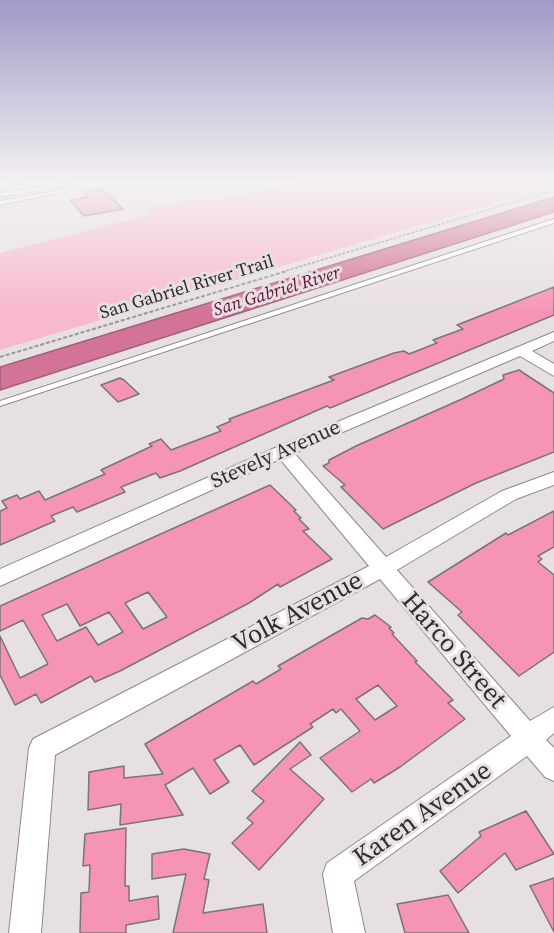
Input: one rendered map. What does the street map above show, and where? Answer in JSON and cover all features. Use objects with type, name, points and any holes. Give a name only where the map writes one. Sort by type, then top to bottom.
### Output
[{"type":"street","name":"Stevely Avenue","points":[[0,578],[283,451],[554,336]]},
{"type":"street","points":[[522,351],[554,371]]},
{"type":"street","name":"Harco Street","points":[[283,451],[381,569],[554,768]]},
{"type":"street","name":"Volk Avenue","points":[[25,933],[42,748],[381,569],[509,495],[554,478]]},
{"type":"street","name":"Karen Avenue","points":[[349,933],[338,874],[554,718]]},
{"type":"lane","points":[[0,404],[537,227]]},
{"type":"path","name":"San Gabriel River Trail","points":[[0,357],[433,227]]},
{"type":"shaded area","points":[[103,227],[415,227],[0,350],[0,253]]},
{"type":"water","name":"San Gabriel River","points":[[458,227],[509,227],[0,390],[0,367]]},
{"type":"building","points":[[554,287],[554,315],[330,408],[327,406],[180,471],[160,478],[156,473],[121,487],[125,492],[77,512],[73,507],[51,516],[55,521],[0,545],[0,511],[7,508],[2,501],[17,495],[20,499],[39,491],[45,500],[105,474],[101,470],[152,446],[149,444],[161,439],[171,450],[221,431],[217,427],[231,421],[229,419],[334,380],[329,377],[394,353],[404,351],[409,354],[437,343],[433,340],[463,329],[457,325]]},
{"type":"building","points":[[519,370],[554,393],[554,452],[476,483],[383,529],[341,487],[345,485],[323,466],[329,463],[329,460],[356,446],[504,379],[503,375]]},
{"type":"building","points":[[120,378],[139,394],[118,402],[101,385]]},
{"type":"building","points":[[270,485],[296,510],[294,511],[301,518],[299,519],[309,529],[303,531],[332,559],[280,587],[278,584],[249,603],[120,671],[95,682],[91,676],[41,703],[36,694],[15,705],[0,675],[0,636],[20,678],[48,664],[23,620],[0,631],[0,606]],"holes":[[[148,592],[167,617],[143,629],[125,603]],[[67,604],[80,626],[109,612],[123,632],[98,645],[86,627],[57,641],[42,615]]]},
{"type":"building","points":[[554,511],[554,547],[538,556],[542,559],[538,562],[554,575],[554,652],[519,676],[458,615],[462,612],[428,582],[506,533],[508,535]]},
{"type":"building","points":[[375,615],[391,627],[389,628],[394,633],[392,634],[417,661],[415,662],[453,700],[448,703],[465,719],[400,767],[374,783],[371,779],[352,792],[320,758],[360,731],[341,709],[336,713],[333,709],[310,724],[313,727],[254,765],[240,745],[214,760],[229,782],[210,794],[193,768],[165,785],[183,815],[120,825],[121,804],[88,810],[89,772],[124,766],[124,778],[163,774],[145,744],[253,681],[256,684],[281,669],[278,666],[362,618],[368,619]],"holes":[[[378,685],[397,706],[375,720],[356,699]]]},
{"type":"building","points":[[300,742],[311,755],[290,769],[324,799],[259,870],[232,843],[253,823],[247,818],[264,801],[252,791]]},
{"type":"building","points":[[526,811],[554,854],[516,870],[505,853],[458,893],[440,871],[481,836],[479,832]]},
{"type":"building","points":[[126,828],[125,886],[129,886],[129,901],[158,896],[159,919],[126,925],[126,933],[80,933],[81,893],[89,892],[90,865],[83,866],[85,834]]},
{"type":"building","points":[[184,849],[210,854],[204,879],[209,880],[203,913],[263,904],[267,933],[173,933],[186,874],[152,879],[152,854]]},
{"type":"building","points":[[554,878],[554,932],[530,886]]},
{"type":"building","points":[[448,895],[469,933],[405,933],[397,904]]}]
